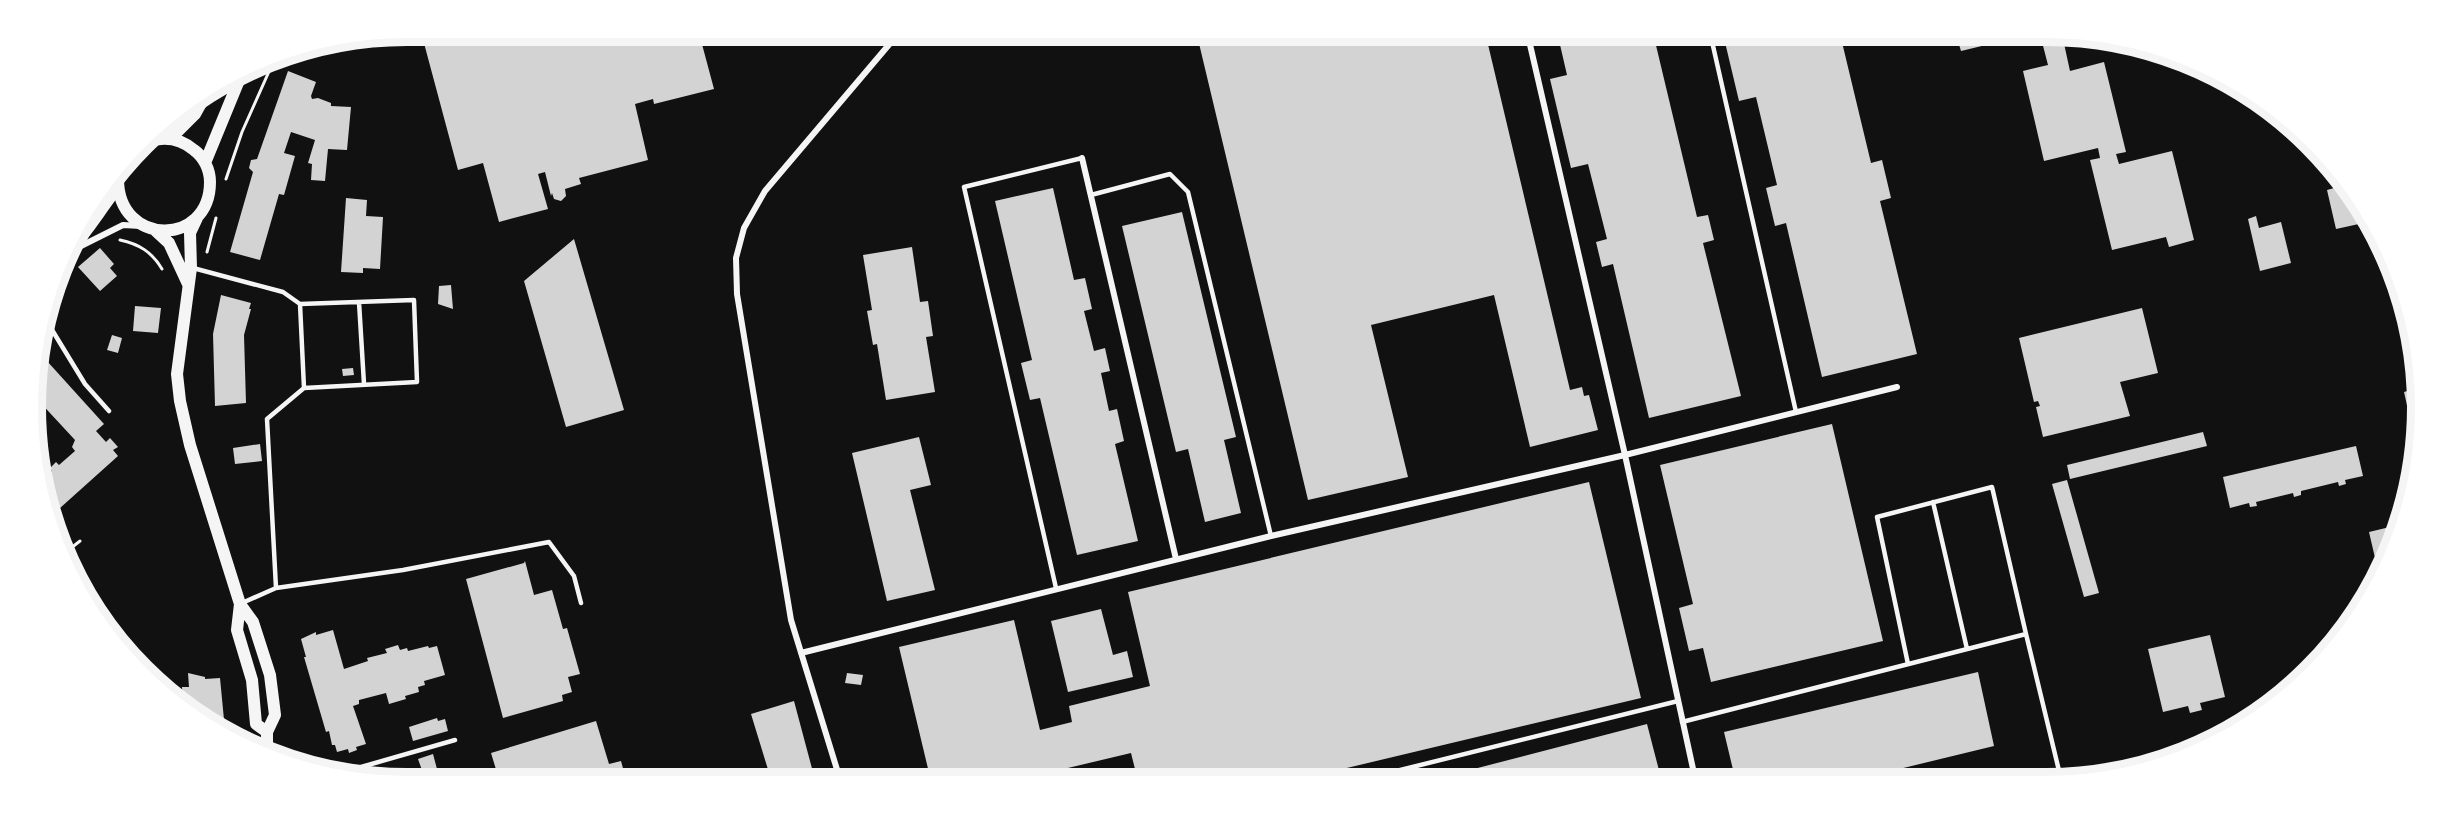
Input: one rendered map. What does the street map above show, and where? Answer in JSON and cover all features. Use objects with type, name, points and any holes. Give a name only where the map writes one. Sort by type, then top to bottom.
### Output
[{"type":"main road","points":[[205,163],[238,84]]},
{"type":"main road","points":[[171,138],[198,108]]},
{"type":"main road","points":[[161,138],[171,138],[185,143],[197,152],[205,163],[210,177],[210,192],[190,233],[197,270],[188,284],[177,374],[180,401],[190,445],[240,604],[253,622],[270,675],[275,715],[267,732],[267,744]]},
{"type":"main road","points":[[118,186],[122,206],[131,218],[142,226],[156,231],[171,231],[197,218]]},
{"type":"main road","points":[[156,231],[169,243],[188,284]]},
{"type":"main road","points":[[240,604],[237,630],[252,680],[256,724],[267,732]]},
{"type":"street","points":[[838,772],[791,620],[737,294],[736,258],[744,228],[765,191],[891,42]]},
{"type":"street","points":[[1529,42],[1625,455],[1694,772]]},
{"type":"street","points":[[1083,158],[1176,559]]},
{"type":"street","points":[[80,246],[118,186]]},
{"type":"street","points":[[80,246],[123,225],[142,226]]},
{"type":"street","points":[[801,653],[1056,588],[1625,455],[1897,387]]},
{"type":"lane","points":[[1712,42],[1796,412]]},
{"type":"lane","points":[[1056,588],[964,187],[1083,158]]},
{"type":"lane","points":[[1091,195],[1170,174],[1188,192],[1271,536]]},
{"type":"lane","points":[[197,270],[283,292],[300,304],[414,300],[417,382],[304,388],[267,419],[276,588]]},
{"type":"lane","points":[[359,302],[364,384]]},
{"type":"lane","points":[[300,304],[304,388]]},
{"type":"lane","points":[[51,328],[85,384],[109,411]]},
{"type":"lane","points":[[1908,664],[1877,517],[1992,487],[2059,771]]},
{"type":"lane","points":[[1933,502],[1967,649]]},
{"type":"lane","points":[[240,604],[276,588],[403,570],[549,542],[574,576],[581,603]]},
{"type":"lane","points":[[1682,722],[2026,634]]},
{"type":"lane","points":[[1392,772],[1678,701]]},
{"type":"lane","points":[[348,767],[361,767],[455,740]]},
{"type":"path","points":[[225,182],[242,132],[270,69]]},
{"type":"path","points":[[197,270],[217,214]]},
{"type":"path","points":[[108,232],[113,239],[133,243],[147,250],[164,271]]},
{"type":"path","points":[[71,548],[80,541]]},
{"type":"building","points":[[424,42],[701,42],[714,89],[654,104],[653,99],[635,104],[648,160],[579,178],[581,184],[565,189],[566,196],[561,201],[554,199],[552,193],[551,196],[545,172],[538,174],[548,209],[499,222],[483,163],[458,170]]},
{"type":"building","points":[[1199,42],[1487,42],[1570,390],[1582,387],[1584,396],[1589,395],[1598,430],[1530,447],[1494,295],[1371,325],[1408,477],[1308,500]]},
{"type":"building","points":[[1559,42],[1655,42],[1697,217],[1708,215],[1714,240],[1703,243],[1741,396],[1649,418],[1613,264],[1602,267],[1596,242],[1607,239],[1588,164],[1571,168],[1550,79],[1567,75]]},
{"type":"building","points":[[1725,42],[1842,42],[1871,163],[1882,160],[1891,198],[1880,201],[1917,354],[1822,377],[1786,223],[1775,226],[1766,188],[1777,185],[1756,97],[1739,101]]},
{"type":"building","points":[[1958,42],[1998,42],[1961,51]]},
{"type":"building","points":[[2042,42],[2064,43],[2070,71],[2104,62],[2126,152],[2116,154],[2119,164],[2172,151],[2194,240],[2169,247],[2166,237],[2112,250],[2090,160],[2100,158],[2098,148],[2044,161],[2023,71],[2048,65]]},
{"type":"building","points":[[288,71],[316,82],[312,99],[318,98],[331,103],[331,106],[351,107],[347,150],[328,149],[325,181],[311,180],[312,164],[308,163],[315,140],[291,132],[284,153],[295,156],[284,195],[279,194],[260,260],[230,252],[253,172],[249,168],[251,160],[257,159]]},
{"type":"building","points":[[2337,187],[2361,224],[2336,229],[2327,190]]},
{"type":"building","points":[[1053,188],[1074,280],[1085,278],[1092,309],[1084,311],[1094,351],[1105,348],[1110,371],[1101,373],[1109,411],[1117,409],[1124,441],[1115,444],[1138,541],[1077,555],[1040,398],[1030,400],[1021,363],[1032,360],[995,201]]},
{"type":"building","points":[[346,198],[367,200],[366,216],[383,217],[380,269],[363,268],[363,273],[341,272]]},
{"type":"building","points":[[1182,212],[1236,437],[1224,440],[1241,513],[1205,522],[1188,449],[1176,452],[1122,226]]},
{"type":"building","points":[[2256,216],[2259,228],[2281,222],[2291,263],[2260,271],[2248,219]]},
{"type":"building","points":[[574,239],[624,410],[566,427],[524,281]]},
{"type":"building","points":[[912,247],[920,302],[928,301],[933,336],[926,337],[935,392],[886,400],[877,344],[873,345],[867,311],[872,310],[863,255]]},
{"type":"building","points":[[100,248],[114,264],[110,268],[117,276],[100,291],[78,267]]},
{"type":"building","points":[[451,285],[453,309],[438,304],[439,286]]},
{"type":"building","points":[[221,295],[251,303],[244,335],[246,403],[215,406],[213,334]]},
{"type":"building","points":[[135,306],[161,308],[158,333],[133,331]]},
{"type":"building","points":[[2142,308],[2158,373],[2120,382],[2130,416],[2043,437],[2036,407],[2040,406],[2038,401],[2034,402],[2019,338]]},
{"type":"building","points":[[112,335],[122,338],[118,353],[107,350]]},
{"type":"building","points":[[45,359],[104,424],[96,431],[106,442],[110,438],[118,447],[113,450],[118,456],[57,511],[48,474],[52,471],[50,468],[56,462],[59,465],[75,451],[72,447],[75,440],[42,405]]},
{"type":"building","points":[[353,368],[354,375],[343,376],[342,369]]},
{"type":"building","points":[[2410,390],[2410,421],[2404,392]]},
{"type":"building","points":[[1832,424],[1883,641],[1711,682],[1703,648],[1689,651],[1679,608],[1693,604],[1660,465]]},
{"type":"building","points":[[2203,432],[2207,446],[2070,479],[2067,465]]},
{"type":"building","points":[[919,437],[931,485],[910,490],[935,590],[887,601],[852,453]]},
{"type":"building","points":[[260,444],[262,461],[235,464],[233,448]]},
{"type":"building","points":[[2356,446],[2363,476],[2345,480],[2346,484],[2339,486],[2338,482],[2301,491],[2301,495],[2294,497],[2293,493],[2256,502],[2257,506],[2250,507],[2249,503],[2230,508],[2223,477]]},
{"type":"building","points":[[2067,480],[2099,593],[2084,597],[2052,484]]},
{"type":"building","points":[[1589,482],[1641,698],[1330,772],[1136,772],[1131,753],[1051,772],[929,772],[899,647],[1014,620],[1040,730],[1072,722],[1069,706],[1150,686],[1128,592]]},
{"type":"building","points":[[2391,527],[2376,562],[2369,532]]},
{"type":"building","points":[[525,561],[534,595],[552,590],[563,629],[567,628],[580,674],[568,677],[572,692],[562,695],[563,701],[503,718],[466,579]]},
{"type":"building","points":[[1101,609],[1113,655],[1127,651],[1133,677],[1068,692],[1051,621]]},
{"type":"building","points":[[333,630],[344,669],[368,661],[367,658],[387,653],[385,649],[398,645],[400,650],[407,648],[408,651],[437,646],[445,675],[424,681],[425,685],[418,687],[419,692],[389,704],[386,693],[359,700],[359,704],[353,706],[366,744],[356,747],[357,750],[349,753],[348,749],[337,752],[335,745],[332,745],[329,731],[326,732],[301,639],[316,632],[316,635]]},
{"type":"building","points":[[2210,635],[2225,697],[2200,703],[2202,710],[2190,713],[2188,706],[2163,712],[2148,649]]},
{"type":"building","points":[[1978,672],[1994,746],[1887,772],[1734,772],[1724,732]]},
{"type":"building","points":[[188,673],[205,677],[205,679],[220,678],[224,723],[182,695],[182,687],[189,687]]},
{"type":"building","points":[[847,673],[863,675],[861,685],[845,683]]},
{"type":"building","points":[[794,701],[813,772],[769,772],[751,714]]},
{"type":"building","points":[[437,718],[438,721],[445,719],[448,731],[413,741],[409,727]]},
{"type":"building","points":[[596,721],[609,764],[621,761],[624,772],[497,772],[491,753]]},
{"type":"building","points":[[1647,724],[1659,772],[1462,772]]},
{"type":"building","points":[[433,754],[437,769],[423,772],[418,759]]}]
